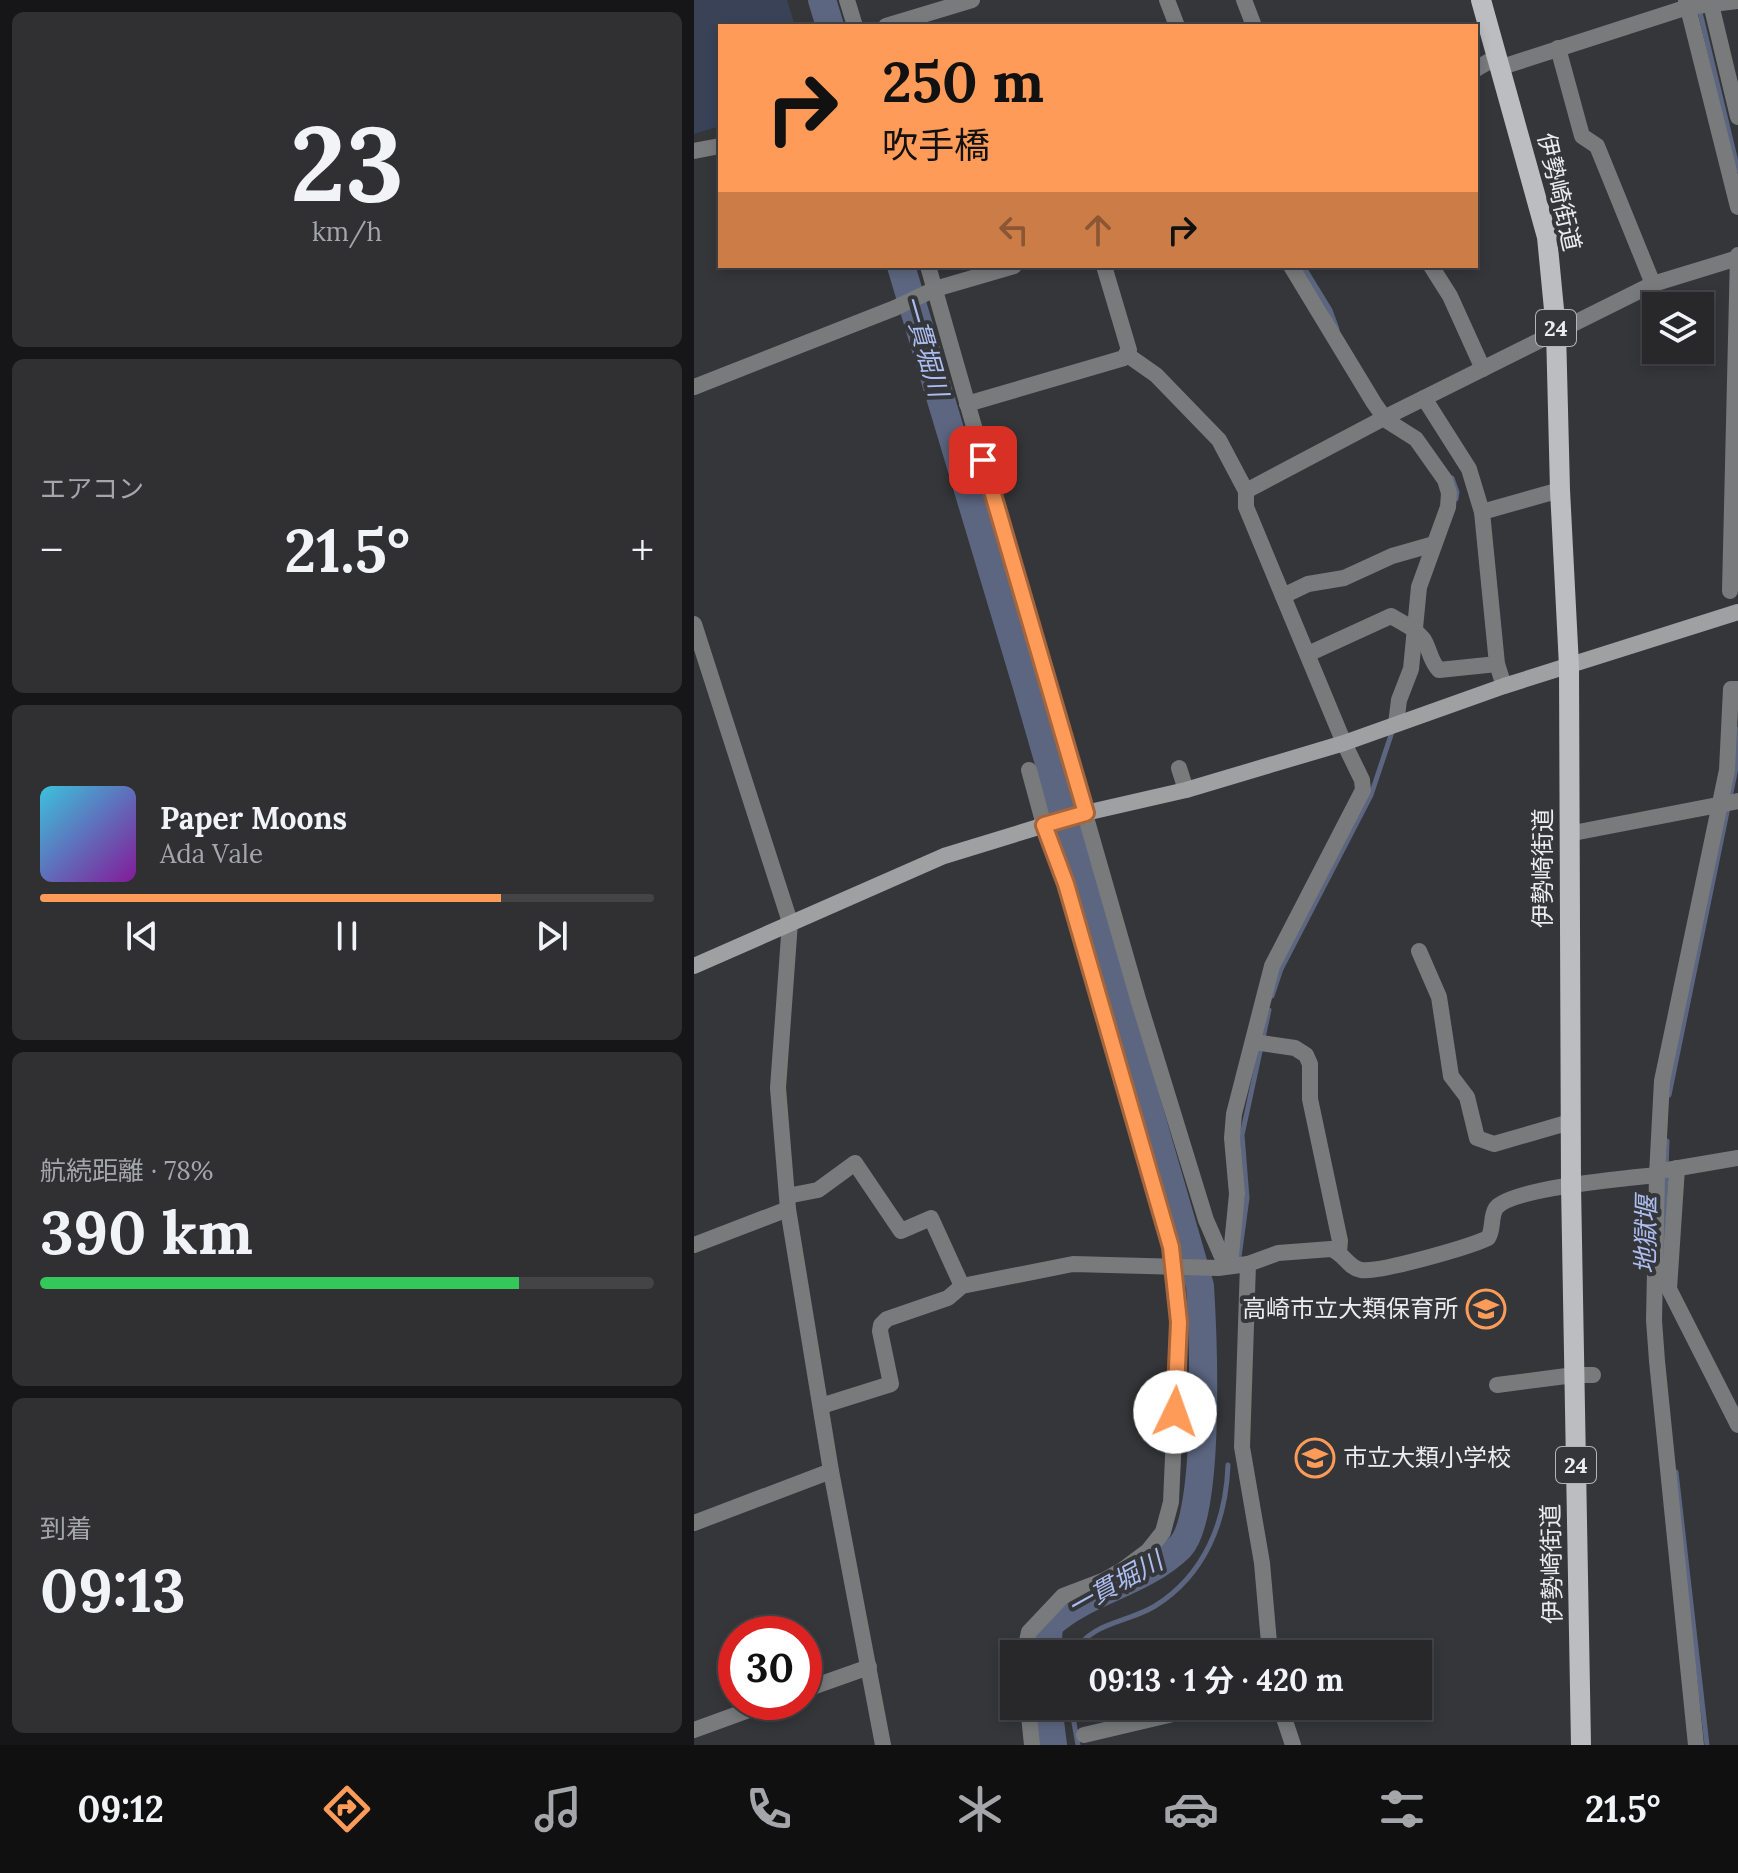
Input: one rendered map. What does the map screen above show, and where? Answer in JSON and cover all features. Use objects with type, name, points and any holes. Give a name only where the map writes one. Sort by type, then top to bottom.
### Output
[{"type":"main road","name":"伊勢崎街道","points":[[1481,0],[1547,237],[1556,330],[1569,666],[1571,1185],[1584,1375],[1581,1745]]},
{"type":"street","points":[[847,0],[854,24]]},
{"type":"street","points":[[893,24],[972,0]]},
{"type":"street","points":[[1167,0],[1176,24]]},
{"type":"street","points":[[1244,0],[1253,24]]},
{"type":"street","points":[[1478,68],[1558,48],[1687,3],[1738,1]]},
{"type":"street","points":[[1711,2],[1738,117]]},
{"type":"street","points":[[1687,3],[1738,207]]},
{"type":"street","points":[[1558,48],[1582,136],[1597,146],[1653,284]]},
{"type":"street","points":[[694,151],[718,146]]},
{"type":"street","points":[[1246,491],[1556,330],[1653,284],[1738,257],[1730,591]]},
{"type":"street","points":[[928,268],[932,291],[1138,999],[1206,1220],[1224,1266]]},
{"type":"street","points":[[694,387],[899,307],[932,291],[1007,268]]},
{"type":"street","points":[[967,404],[1124,358],[1129,350],[1105,268]]},
{"type":"street","points":[[1292,268],[1384,418],[1416,439],[1445,480],[1449,493],[1448,507],[1419,587],[1411,669],[1399,700],[1396,724]]},
{"type":"street","points":[[1432,268],[1450,296],[1483,369]]},
{"type":"street","points":[[1126,354],[1156,375],[1219,440],[1246,491],[1246,507],[1362,780],[1363,790],[1272,966],[1263,993],[1254,1042],[1234,1114],[1232,1138],[1237,1194],[1224,1266]]},
{"type":"street","points":[[1424,398],[1469,469],[1482,512],[1497,664],[1504,686]]},
{"type":"street","points":[[1482,512],[1560,490]]},
{"type":"street","points":[[1283,596],[1308,584],[1344,578],[1392,556],[1434,544]]},
{"type":"street","points":[[694,966],[944,856],[1344,743],[1504,686],[1738,612]]},
{"type":"street","points":[[1308,654],[1391,616],[1414,630],[1425,642],[1432,663],[1439,670],[1497,664]]},
{"type":"street","points":[[694,624],[701,667],[790,922],[778,1088],[788,1202],[831,1471],[883,1745]]},
{"type":"street","points":[[1696,1745],[1654,1320],[1657,1173],[1662,1081],[1727,770],[1731,689],[1738,689]]},
{"type":"street","points":[[1179,768],[1186,790]]},
{"type":"street","points":[[1027,1640],[1029,1632],[1063,1596],[1124,1569],[1148,1551],[1163,1532],[1171,1502],[1179,1322],[1178,1266],[1066,884],[1029,770]]},
{"type":"street","points":[[1568,834],[1738,801]]},
{"type":"street","points":[[1419,951],[1439,997],[1451,1076],[1467,1097],[1477,1138],[1494,1144],[1570,1122]]},
{"type":"street","points":[[1254,1042],[1295,1048],[1306,1055],[1310,1064],[1310,1099],[1340,1241],[1339,1252]]},
{"type":"street","points":[[821,1406],[884,1389],[891,1384],[881,1325],[887,1319],[948,1298],[962,1286],[1073,1264],[1224,1266],[1248,1264],[1278,1253],[1331,1249],[1339,1252],[1347,1264],[1361,1270],[1463,1247],[1488,1238],[1492,1232],[1494,1212],[1499,1205],[1571,1185],[1738,1158]]},
{"type":"street","points":[[694,1245],[818,1190],[855,1163],[901,1231],[931,1218],[962,1286]]},
{"type":"street","points":[[1677,1168],[1669,1289],[1738,1425]]},
{"type":"street","points":[[1248,1264],[1242,1447],[1262,1563],[1269,1640]]},
{"type":"street","points":[[1497,1385],[1584,1375]]},
{"type":"street","points":[[694,1523],[831,1471]]},
{"type":"street","points":[[822,1684],[869,1667]]},
{"type":"street","points":[[694,1730],[722,1720]]},
{"type":"street","points":[[1029,1720],[1032,1745]]},
{"type":"street","points":[[1084,1735],[1148,1720]]},
{"type":"street","points":[[1285,1720],[1293,1745]]},
{"type":"shaded area","points":[[694,0],[787,0],[794,24],[718,24],[718,127],[694,134]]},
{"type":"waterway","name":"一貫堀川","points":[[822,0],[829,24]]},
{"type":"waterway","name":"地獄堰","points":[[1699,8],[1738,170]]},
{"type":"waterway","name":"一貫堀川","points":[[902,268],[1027,687],[1200,1286],[1203,1423],[1197,1500],[1190,1529],[1180,1547],[1165,1560],[1064,1613],[1049,1625],[1048,1640]]},
{"type":"waterway","points":[[1304,268],[1330,310],[1337,329]]},
{"type":"waterway","points":[[1452,478],[1456,499]]},
{"type":"waterway","points":[[1272,996],[1281,969],[1371,795],[1393,729]]},
{"type":"waterway","name":"地獄堰","points":[[1669,1095],[1736,768],[1738,729]]},
{"type":"waterway","points":[[1239,1257],[1247,1198],[1242,1135],[1269,1010]]},
{"type":"waterway","name":"地獄堰","points":[[1663,1254],[1667,1141]]},
{"type":"waterway","points":[[1084,1640],[1099,1629],[1155,1606],[1187,1579],[1200,1563],[1217,1526],[1228,1465]]},
{"type":"waterway","name":"地獄堰","points":[[1676,1472],[1707,1745]]},
{"type":"waterway","name":"一貫堀川","points":[[1050,1720],[1053,1745]]},
{"type":"waterway","points":[[1074,1720],[1078,1745]]},
{"type":"place","name":"高崎市立大類保育所","points":[[1486,1309]]},
{"type":"place","name":"市立大類小学校","points":[[1315,1458]]},
{"type":"route","points":[[983,460],[1086,813],[1044,825],[1066,884],[1171,1247],[1179,1322],[1175,1412]]}]
